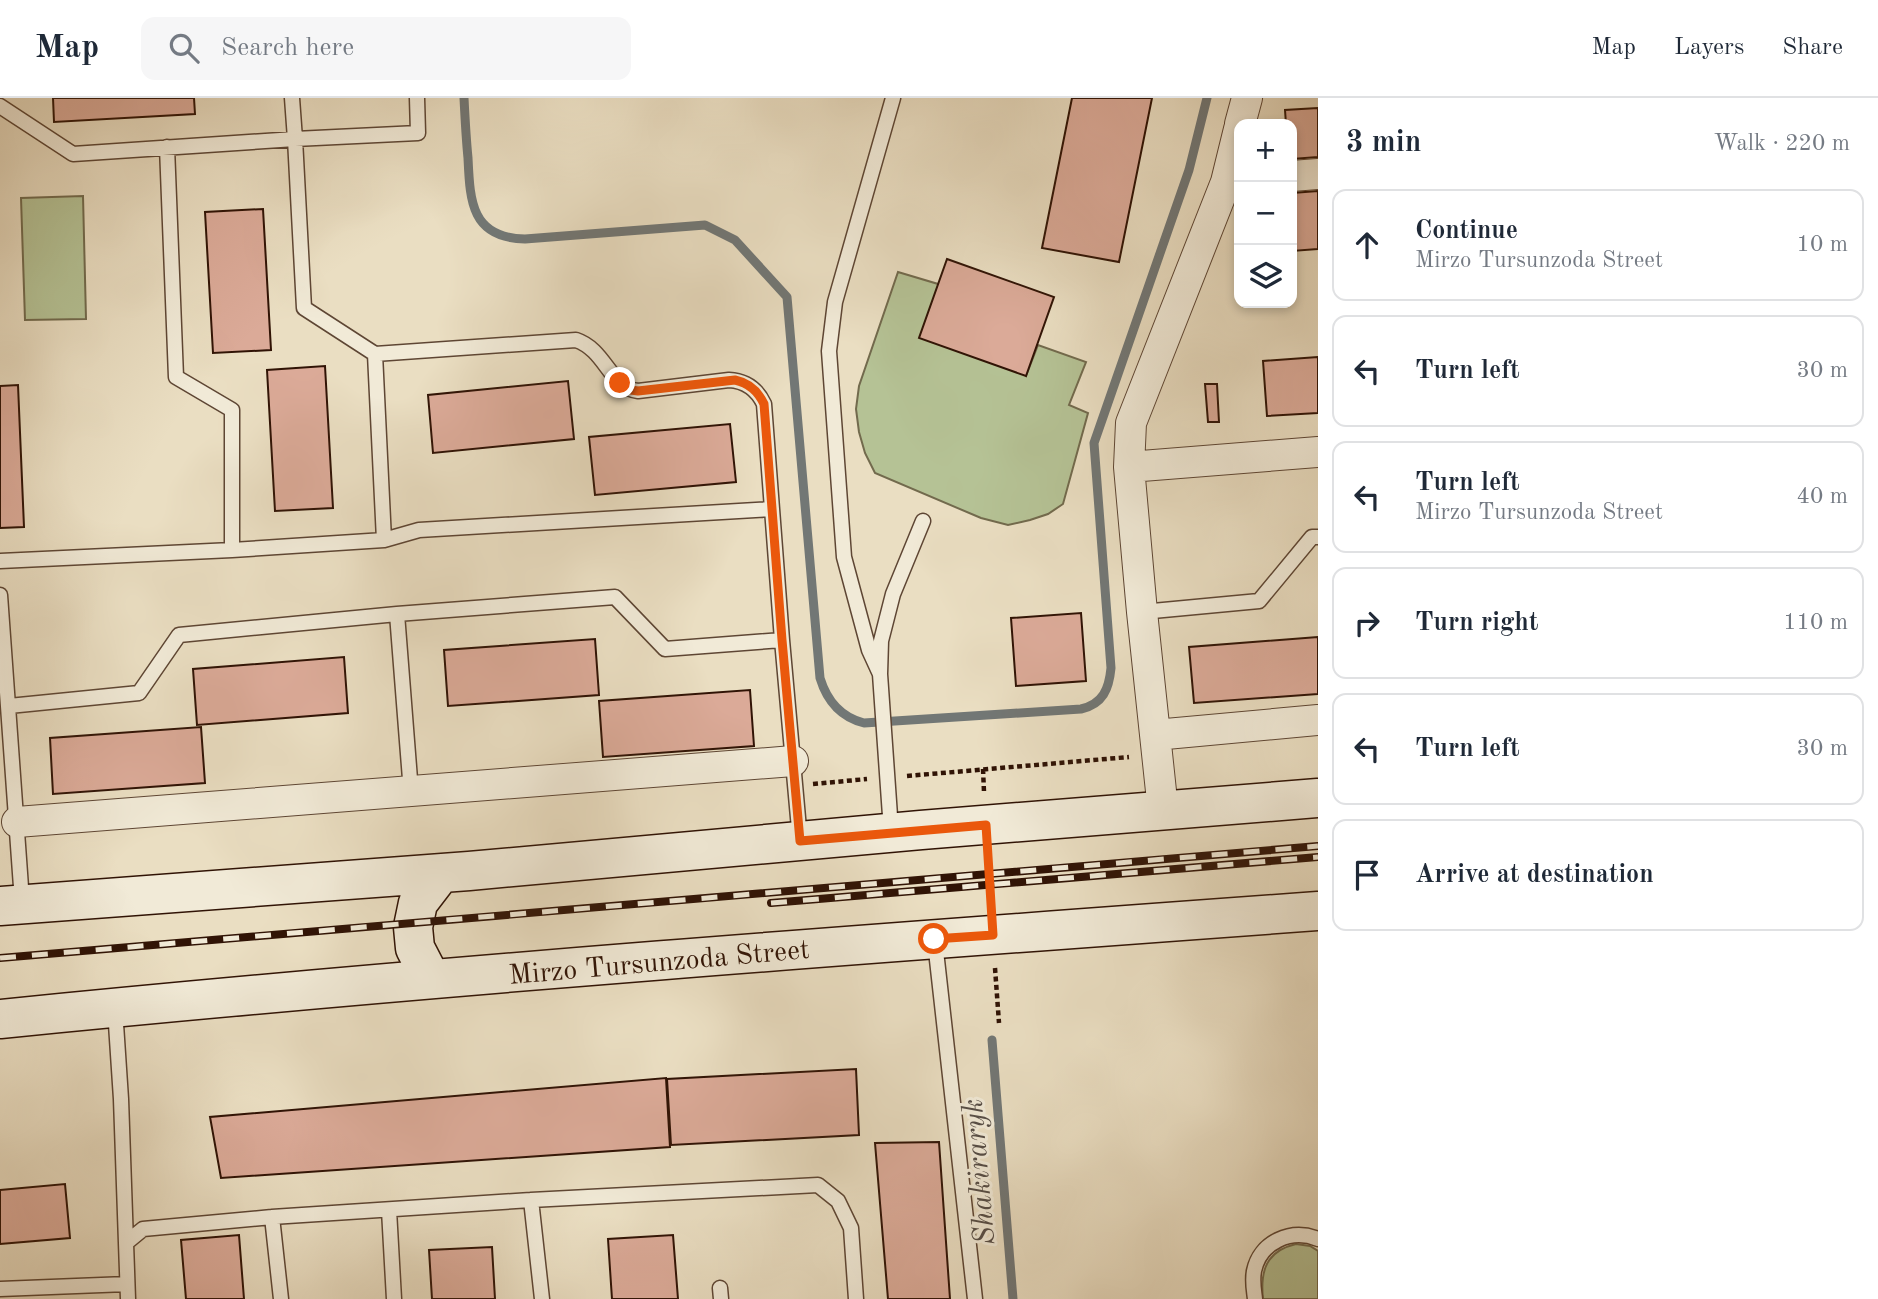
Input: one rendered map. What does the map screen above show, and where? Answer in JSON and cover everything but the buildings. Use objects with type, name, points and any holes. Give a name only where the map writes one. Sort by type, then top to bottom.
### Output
[{"type":"main road","points":[[11,905],[441,873],[1318,798]]},
{"type":"main road","points":[[431,979],[415,948],[413,927],[418,903],[441,873]]},
{"type":"main road","name":"Mirzo Tursunzoda Street","points":[[0,1019],[431,979],[1318,911]]},
{"type":"street","points":[[1242,119],[1247,98]]},
{"type":"street","points":[[1297,176],[1318,174]]},
{"type":"street","points":[[1163,810],[1129,467],[1130,423],[1233,181]]},
{"type":"street","points":[[1129,467],[1318,452]]},
{"type":"street","points":[[1155,735],[1318,720]]},
{"type":"street","points":[[17,822],[793,761]]},
{"type":"lane","points":[[292,98],[304,308],[375,354],[576,340],[593,349],[616,378],[631,390],[729,380],[741,382],[759,394],[764,404],[800,841]]},
{"type":"lane","points":[[0,106],[73,154],[418,133],[417,98]]},
{"type":"lane","points":[[880,674],[869,650],[844,557],[829,351],[835,302],[893,98]]},
{"type":"lane","points":[[167,147],[176,377],[232,410],[232,550]]},
{"type":"lane","points":[[375,354],[384,540]]},
{"type":"lane","points":[[0,561],[384,540],[419,530],[771,509]]},
{"type":"lane","points":[[891,833],[880,674],[881,641],[893,594],[923,521]]},
{"type":"lane","points":[[1142,612],[1259,601],[1312,537],[1318,537]]},
{"type":"lane","points":[[0,596],[17,822],[11,905]]},
{"type":"lane","points":[[9,706],[139,693],[179,635],[397,614],[615,597],[665,649],[782,640]]},
{"type":"lane","points":[[397,614],[411,792]]},
{"type":"lane","points":[[934,939],[975,1299]]},
{"type":"lane","points":[[0,1289],[128,1292],[115,1007]]},
{"type":"lane","points":[[126,1243],[144,1229],[272,1217],[818,1185],[838,1200],[851,1228],[856,1299]]},
{"type":"lane","points":[[531,1200],[542,1299]]},
{"type":"lane","points":[[389,1210],[394,1299]]},
{"type":"lane","points":[[272,1217],[281,1299]]},
{"type":"lane","points":[[1255,1299],[1253,1279],[1263,1251],[1279,1239],[1300,1234],[1318,1238]]},
{"type":"path","points":[[983,769],[999,1023]]},
{"type":"green space","points":[[83,196],[86,319],[25,320],[21,198]]},
{"type":"green space","points":[[898,272],[938,284],[1026,376],[1038,345],[1086,362],[1069,405],[1088,413],[1063,504],[1048,514],[1008,525],[981,518],[875,473],[865,453],[856,409],[859,386]]},
{"type":"green space","points":[[1296,1244],[1310,1246],[1318,1251],[1318,1299],[1263,1299],[1264,1271],[1267,1264],[1278,1252]]},
{"type":"waterway","points":[[464,98],[470,189],[477,214],[494,232],[525,239],[705,225],[735,240],[787,297],[820,678],[826,694],[836,707],[848,717],[864,723],[1081,709],[1089,707],[1104,694],[1111,668],[1094,443],[1189,170],[1207,98]]},
{"type":"waterway","name":"Shakiraryk","points":[[992,1040],[1013,1299]]},
{"type":"railway","points":[[0,958],[1318,846]]},
{"type":"railway","points":[[771,903],[1318,857]]},
{"type":"route","points":[[620,383],[638,391],[735,380],[759,394],[764,404],[800,841],[986,825],[993,935],[934,939]]}]
